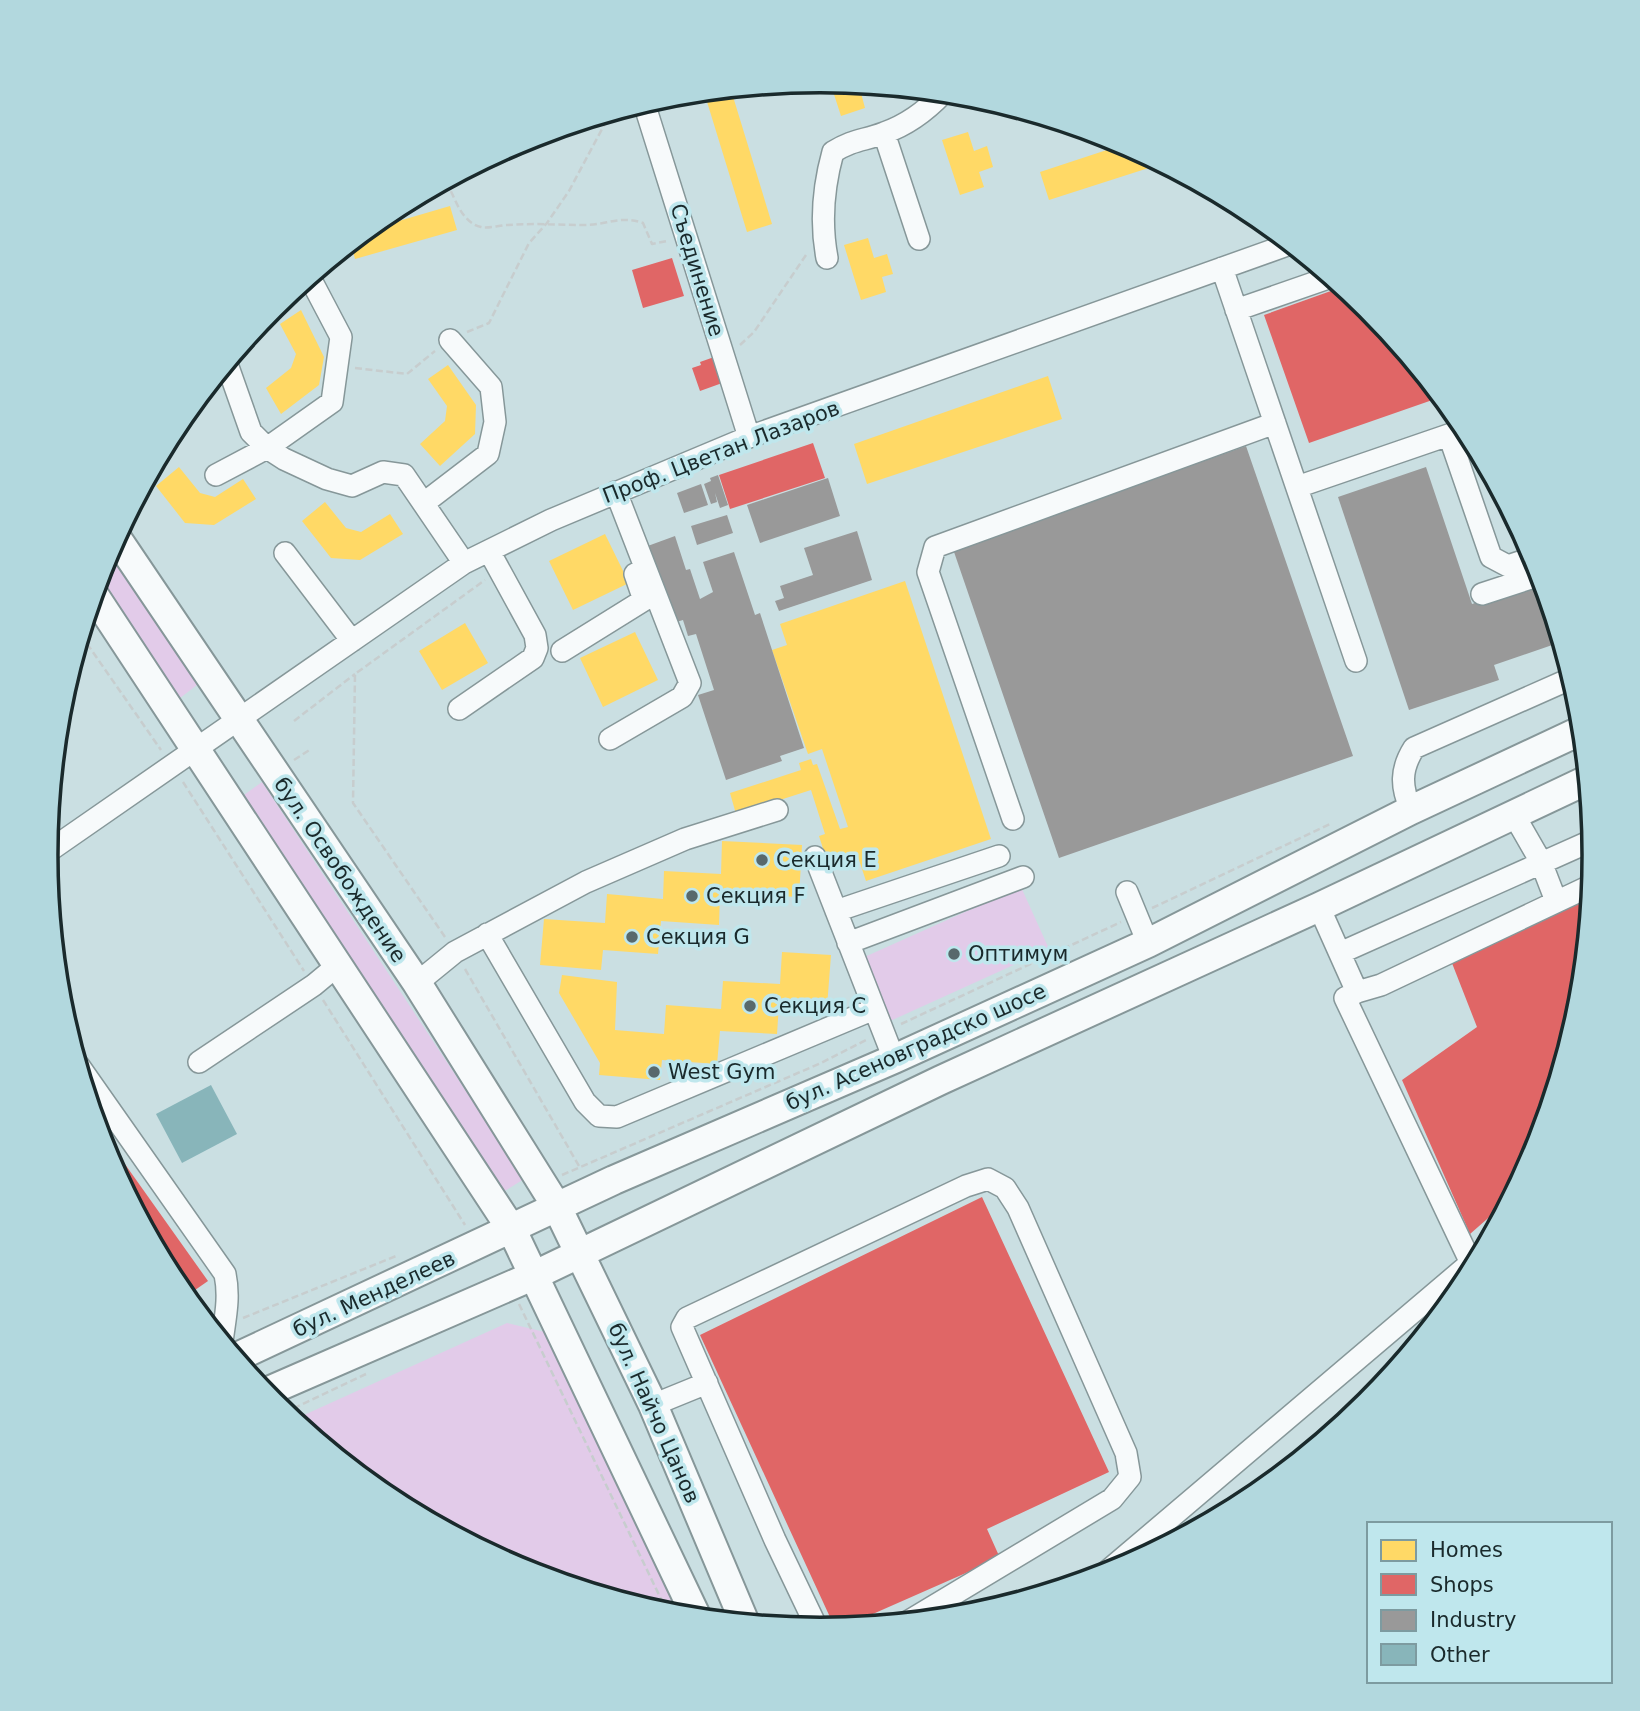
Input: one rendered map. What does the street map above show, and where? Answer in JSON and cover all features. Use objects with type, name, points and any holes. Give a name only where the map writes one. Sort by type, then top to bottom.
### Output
[{"type":"main road","name":"бул. Освобождение","points":[[123,548],[417,984],[557,1207]]},
{"type":"main road","points":[[100,604],[512,1230],[691,1606]]},
{"type":"main road","name":"бул. Асеновградско шосе","points":[[512,1230],[557,1207],[894,1059],[1148,943],[1411,810],[1572,734]]},
{"type":"main road","name":"бул. Асеновградско шосе","points":[[535,1275],[941,1080],[1320,907],[1579,784]]},
{"type":"main road","name":"бул. Найчо Цанов","points":[[557,1207],[653,1405],[742,1613]]},
{"type":"main road","name":"бул. Менделеев","points":[[243,1354],[473,1236],[512,1230]]},
{"type":"main road","points":[[276,1388],[513,1295],[535,1275]]},
{"type":"street","points":[[827,258],[822,232],[825,183],[833,152],[849,142],[884,133],[926,111],[934,102]]},
{"type":"street","name":"Съединение","points":[[647,113],[749,437]]},
{"type":"street","points":[[884,133],[919,239]]},
{"type":"street","name":"Проф. Цветан Лазаров","points":[[58,844],[464,562],[551,520],[749,437],[1279,248]]},
{"type":"street","points":[[1222,268],[1356,661]]},
{"type":"street","points":[[1236,310],[1321,280]]},
{"type":"street","points":[[216,475],[267,449],[332,402],[341,337],[314,285]]},
{"type":"street","points":[[424,503],[488,454],[495,422],[491,387],[450,340]]},
{"type":"street","points":[[230,373],[251,432],[267,449],[327,480],[352,486],[383,472],[404,475],[464,562]]},
{"type":"street","points":[[1013,819],[929,572],[935,547],[1275,423]]},
{"type":"street","points":[[1297,487],[1455,433]]},
{"type":"street","points":[[1459,441],[1491,557],[1508,566],[1523,561]]},
{"type":"street","points":[[562,651],[644,600],[613,494]]},
{"type":"street","points":[[610,739],[682,696],[690,682],[613,494]]},
{"type":"street","points":[[459,709],[533,658],[537,648],[535,635],[489,551]]},
{"type":"street","points":[[285,553],[352,640]]},
{"type":"street","points":[[1482,594],[1530,578]]},
{"type":"street","points":[[1411,810],[1403,790],[1403,775],[1406,760],[1414,748],[1562,682]]},
{"type":"street","points":[[417,984],[455,952],[586,882],[673,844],[777,810]]},
{"type":"street","points":[[1514,815],[1541,862],[1556,901]]},
{"type":"street","points":[[1340,953],[1582,845]]},
{"type":"street","points":[[836,911],[999,856]]},
{"type":"street","points":[[815,857],[894,1059]]},
{"type":"street","points":[[848,943],[1023,877]]},
{"type":"street","points":[[1471,1251],[1345,998],[1381,985],[1581,890]]},
{"type":"street","points":[[1127,892],[1148,943]]},
{"type":"street","points":[[1320,907],[1357,992]]},
{"type":"street","points":[[487,934],[585,1102],[599,1116],[617,1117],[874,1009]]},
{"type":"street","points":[[199,1062],[314,985],[338,965]]},
{"type":"street","points":[[94,1087],[225,1274],[228,1312],[224,1330]]},
{"type":"street","points":[[812,1618],[775,1540],[682,1327],[687,1318],[966,1186],[988,1180],[1004,1188],[1018,1208],[1126,1453],[1130,1477],[1112,1499],[928,1610]]},
{"type":"street","points":[[1131,1551],[1457,1274]]},
{"type":"street","points":[[653,1405],[707,1383]]},
{"type":"path","points":[[337,367],[407,374],[450,340],[489,323],[529,243],[547,223],[581,171],[605,125]]},
{"type":"path","points":[[451,189],[456,206],[481,227],[547,223],[587,225],[621,218],[643,223],[652,244],[686,234]]},
{"type":"path","points":[[723,354],[738,346],[754,332],[822,232]]},
{"type":"path","points":[[293,721],[500,570]]},
{"type":"path","points":[[88,645],[172,765],[473,1236]]},
{"type":"path","points":[[355,674],[353,803],[455,952],[579,1166],[821,1063],[883,1031],[1332,824]]},
{"type":"path","points":[[226,1333],[402,1254]]},
{"type":"path","points":[[513,1295],[661,1601]]},
{"type":"shaded area","points":[[118,560],[201,682],[180,698],[106,589]]},
{"type":"shaded area","points":[[262,782],[524,1179],[503,1192],[244,795]]},
{"type":"shaded area","name":"Оптимум","points":[[1021,887],[1049,949],[888,1022],[860,959]]},
{"type":"shaded area","points":[[507,1323],[549,1333],[674,1604],[575,1577],[528,1560],[483,1539],[439,1516],[397,1489],[356,1460],[303,1415]]},
{"type":"building: Homes","points":[[834,94],[861,95],[865,108],[841,116]]},
{"type":"building: Homes","points":[[734,99],[772,224],[747,232],[707,102]]},
{"type":"building: Homes","points":[[968,132],[974,151],[987,146],[993,167],[979,172],[984,187],[960,195],[942,140]]},
{"type":"building: Homes","points":[[1108,150],[1148,168],[1049,200],[1040,172]]},
{"type":"building: Homes","points":[[450,206],[457,230],[355,259],[353,253],[398,221]]},
{"type":"building: Homes","points":[[868,238],[874,258],[887,254],[893,274],[882,277],[886,292],[861,300],[844,245]]},
{"type":"building: Homes","points":[[301,310],[324,357],[319,385],[281,414],[266,388],[291,368],[296,354],[280,324]]},
{"type":"building: Homes","points":[[448,365],[476,405],[475,434],[440,466],[420,444],[445,421],[447,406],[428,379]]},
{"type":"building: Homes","points":[[1048,376],[1062,419],[867,484],[854,444]]},
{"type":"building: Homes","points":[[179,467],[200,493],[215,497],[243,479],[256,499],[214,525],[185,523],[156,486]]},
{"type":"building: Homes","points":[[325,502],[346,528],[361,532],[390,514],[403,534],[360,560],[331,558],[302,521]]},
{"type":"building: Homes","points":[[605,534],[629,583],[573,610],[549,561]]},
{"type":"building: Homes","points":[[905,581],[991,839],[866,881],[857,854],[828,864],[819,836],[825,834],[811,790],[736,814],[730,793],[801,770],[799,763],[811,759],[813,765],[817,764],[840,829],[848,827],[822,749],[808,754],[772,650],[787,645],[780,624]]},
{"type":"building: Homes","points":[[465,623],[488,663],[442,690],[419,651]]},
{"type":"building: Homes","points":[[635,632],[658,680],[603,707],[580,658]]},
{"type":"building: Homes","points":[[722,841],[802,845],[799,897],[720,893],[719,925],[661,921],[658,954],[603,950],[601,970],[540,965],[544,919],[605,923],[607,894],[663,899],[664,871],[721,874]]},
{"type":"building: Homes","points":[[782,952],[831,955],[827,1007],[779,1004],[777,1034],[720,1031],[717,1064],[662,1060],[660,1080],[599,1075],[600,1063],[559,993],[562,975],[617,982],[615,1030],[664,1034],[666,1005],[721,1009],[723,981],[780,984]]},
{"type":"building: Shops","points":[[672,258],[684,296],[643,308],[632,270]]},
{"type":"building: Shops","points":[[1332,291],[1393,353],[1432,400],[1309,443],[1264,315]]},
{"type":"building: Shops","points":[[717,356],[725,382],[700,391],[692,368]]},
{"type":"building: Shops","points":[[813,443],[825,478],[730,509],[719,475]]},
{"type":"building: Shops","points":[[1581,898],[1568,1004],[1542,1101],[1504,1193],[1492,1214],[1470,1234],[1402,1080],[1477,1027],[1450,958]]},
{"type":"building: Shops","points":[[121,1159],[208,1281],[194,1291],[160,1237]]},
{"type":"building: Shops","points":[[982,1197],[1109,1472],[987,1529],[1000,1558],[868,1616],[830,1618],[700,1335]]},
{"type":"building: Industry","points":[[1246,446],[1353,756],[1059,858],[953,549]]},
{"type":"building: Industry","points":[[1426,467],[1472,604],[1532,584],[1552,645],[1494,665],[1499,680],[1409,710],[1338,497]]},
{"type":"building: Industry","points":[[718,475],[728,505],[720,508],[715,493],[717,502],[711,504],[704,484]]},
{"type":"building: Industry","points":[[828,478],[840,516],[760,543],[747,505]]},
{"type":"building: Industry","points":[[701,484],[708,505],[684,513],[677,493]]},
{"type":"building: Industry","points":[[727,515],[733,533],[697,545],[691,526]]},
{"type":"building: Industry","points":[[857,531],[872,580],[779,611],[775,601],[784,598],[780,586],[813,575],[804,548]]},
{"type":"building: Industry","points":[[675,536],[686,570],[690,569],[700,599],[713,592],[703,562],[734,552],[755,615],[760,613],[804,748],[780,756],[782,761],[726,780],[698,695],[714,690],[696,634],[688,636],[683,620],[670,624],[645,547]]},
{"type":"building: Other","points":[[211,1085],[237,1134],[182,1163],[156,1114]]},
{"type":"place","name":"Секция E","points":[[762,860]]},
{"type":"place","name":"Секция F","points":[[692,896]]},
{"type":"place","name":"Секция G","points":[[632,937]]},
{"type":"place","name":"Оптимум","points":[[954,954]]},
{"type":"place","name":"Секция C","points":[[750,1006]]},
{"type":"place","name":"West Gym","points":[[654,1072]]}]
